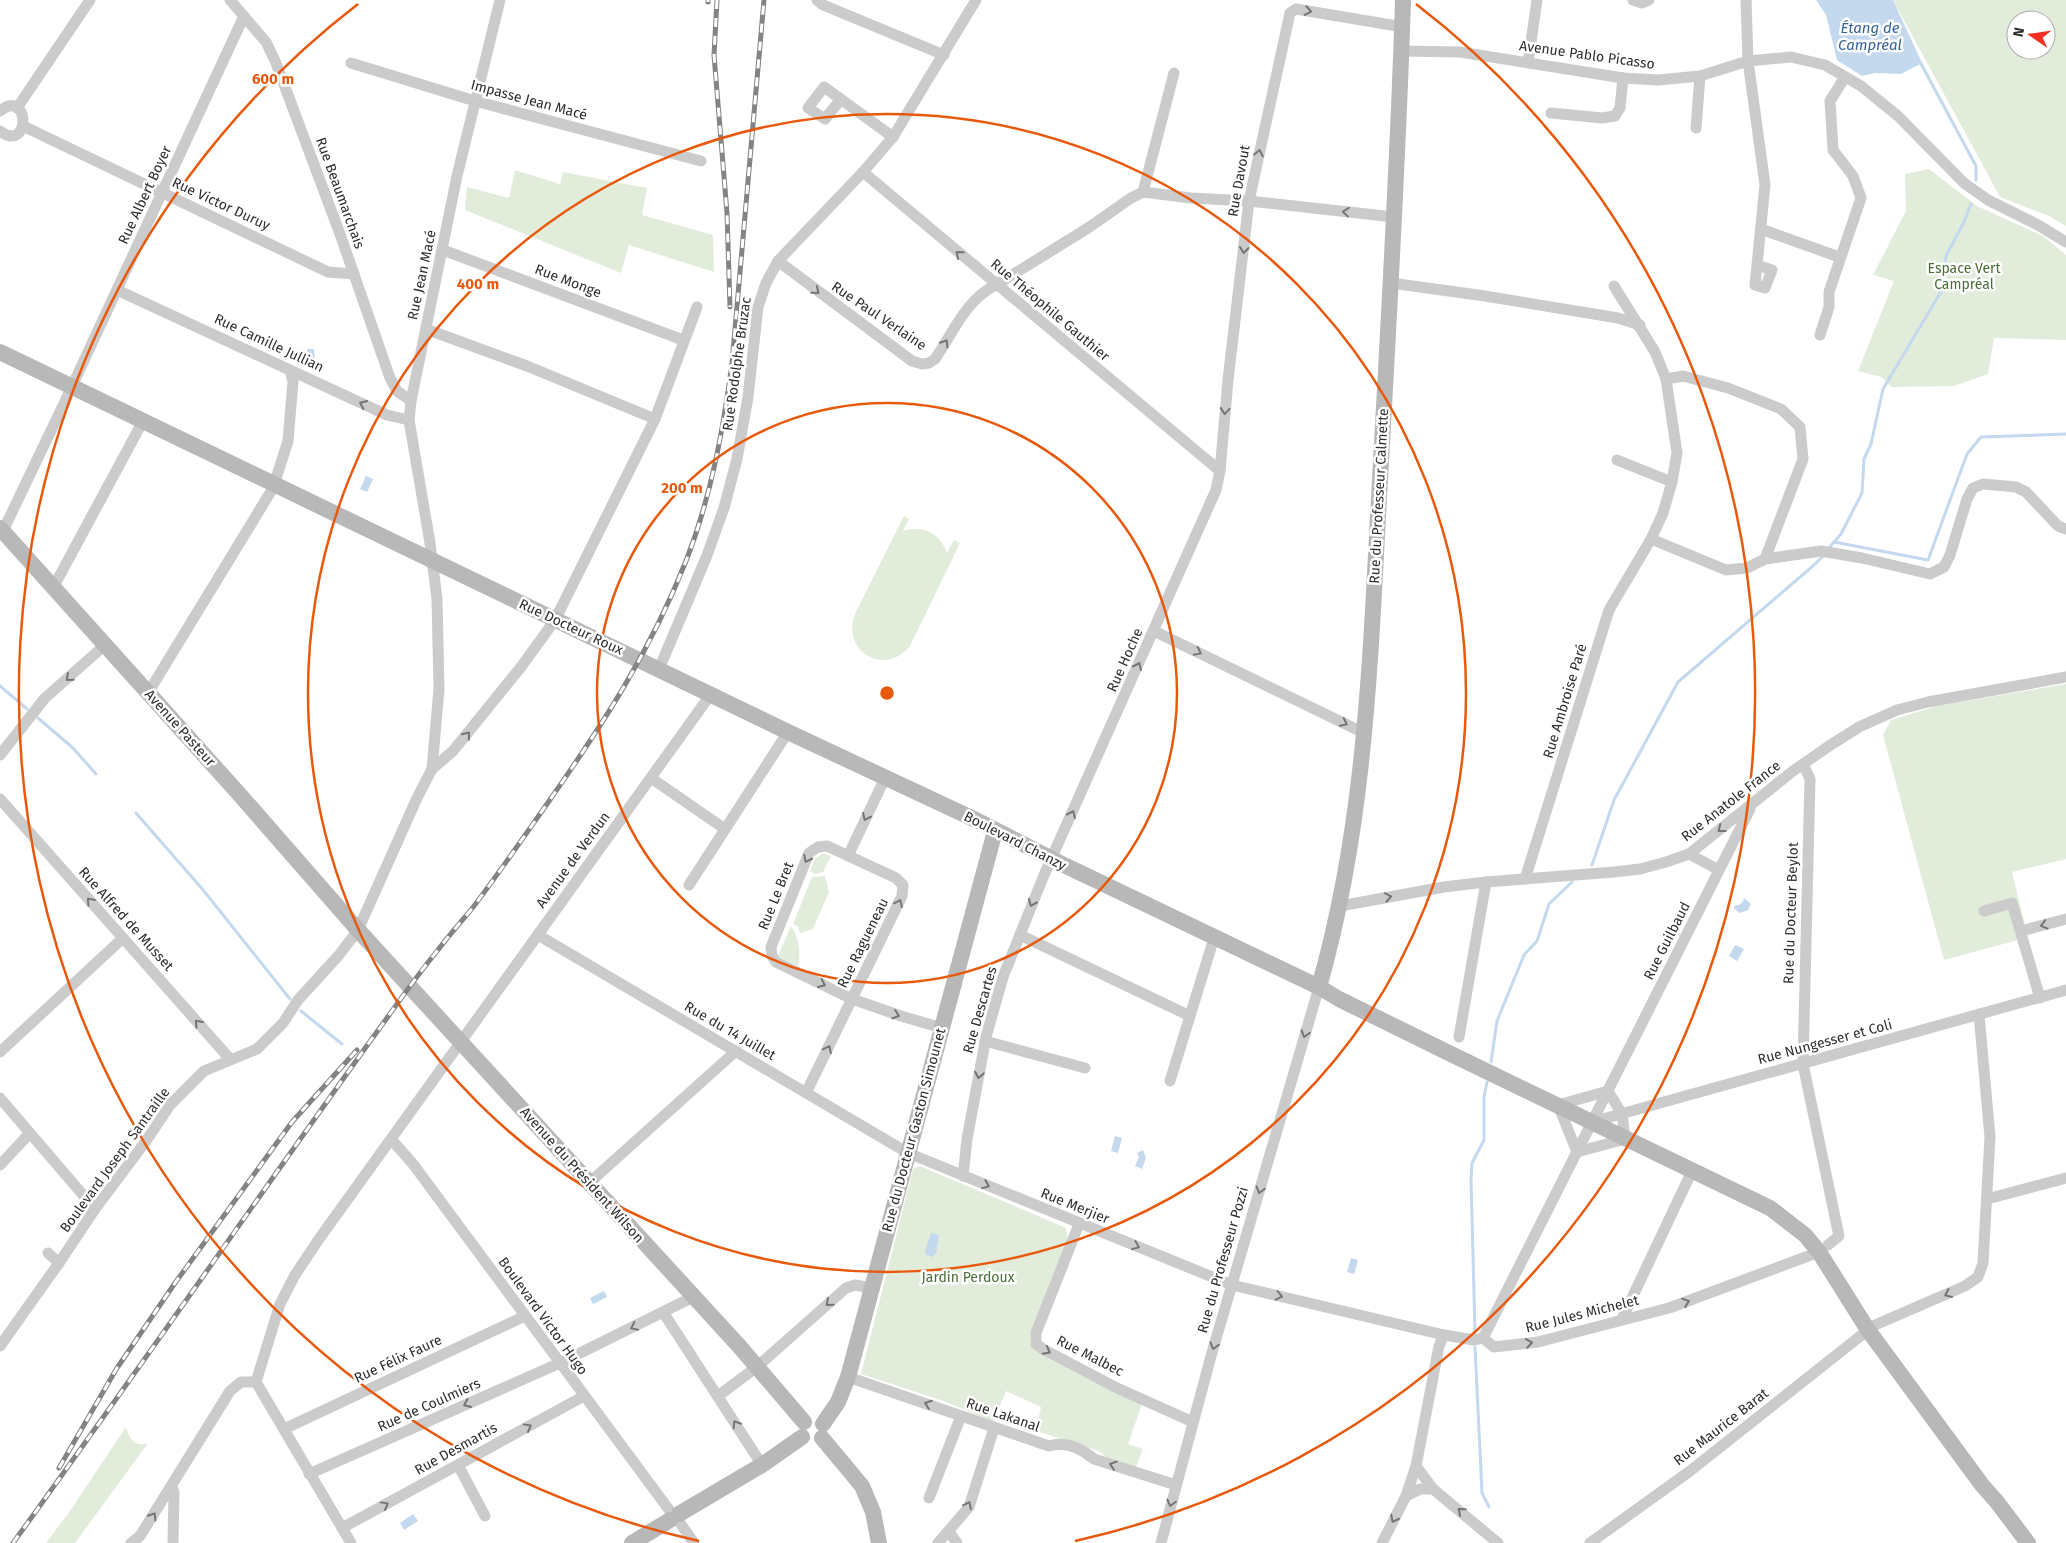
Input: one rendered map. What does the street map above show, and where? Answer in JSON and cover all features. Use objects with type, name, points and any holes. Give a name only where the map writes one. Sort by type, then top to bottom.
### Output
[{"type":"main road","name":"Rue du Professeur Calmette","points":[[1319,987],[1340,906],[1358,799],[1374,616],[1403,0]]},
{"type":"main road","name":"Rue Docteur Roux","points":[[0,352],[711,694]]},
{"type":"main road","name":"Avenue Pasteur","points":[[1,530],[358,930]]},
{"type":"main road","name":"Boulevard Chanzy","points":[[711,694],[1319,987],[1357,1008],[1625,1139],[1770,1208],[1784,1211],[1805,1225],[1828,1245],[1872,1327],[1901,1366],[1919,1399],[1982,1485],[2028,1543]]},
{"type":"main road","name":"Rue du Docteur Gaston Simounet","points":[[822,1431],[838,1402],[848,1377],[995,831]]},
{"type":"main road","name":"Avenue du Président Wilson","points":[[358,930],[758,1366],[803,1429]]},
{"type":"main road","points":[[632,1543],[674,1516],[762,1466],[814,1418],[862,1486],[873,1512],[879,1543]]},
{"type":"street","points":[[17,108],[90,0]]},
{"type":"street","name":"Rue Beaumarchais","points":[[230,0],[266,42],[276,63],[354,274],[390,378],[397,391],[411,400]]},
{"type":"street","name":"Rue Jean Macé","points":[[432,768],[439,689],[437,599],[409,420],[411,400],[457,176],[500,0]]},
{"type":"street","points":[[817,0],[823,5],[944,55]]},
{"type":"street","name":"Rue Rodolphe Bruzac","points":[[659,669],[706,558],[724,508],[737,459],[746,413],[758,307],[766,283],[778,261],[863,172],[893,137],[976,0]]},
{"type":"street","points":[[1528,63],[1537,0]]},
{"type":"street","points":[[1632,0],[1642,3],[1649,0]]},
{"type":"street","points":[[1746,0],[1748,61],[1765,185],[1757,265]]},
{"type":"street","name":"Rue Davout","points":[[1220,471],[1228,380],[1250,201],[1290,13],[1296,9],[1402,27]]},
{"type":"street","name":"Rue Albert Boyer","points":[[1,530],[72,386],[244,16]]},
{"type":"street","name":"Avenue Pablo Picasso","points":[[1401,51],[1460,52],[1624,78],[1658,80],[1700,76],[1748,61],[1791,57],[1825,65],[1861,86],[1898,116],[1964,182],[1988,200],[2038,225],[2066,242]]},
{"type":"street","name":"Impasse Jean Macé","points":[[351,63],[475,102],[701,161]]},
{"type":"street","points":[[1143,192],[1174,73]]},
{"type":"street","points":[[1696,128],[1700,76]]},
{"type":"street","points":[[1820,335],[1829,307],[1829,292],[1839,257],[1861,198],[1853,176],[1833,150],[1830,101],[1845,77]]},
{"type":"street","points":[[1551,113],[1602,118],[1615,116],[1620,108],[1624,78]]},
{"type":"street","points":[[841,99],[893,137]]},
{"type":"street","points":[[0,110],[8,106],[17,108],[23,114],[23,126],[18,132],[5,133],[0,143]]},
{"type":"street","name":"Rue Victor Duruy","points":[[23,126],[328,272],[354,274]]},
{"type":"street","name":"Rue Théophile Gauthier","points":[[863,172],[1220,471]]},
{"type":"street","points":[[996,285],[1088,228],[1130,198],[1143,192],[1191,198],[1250,201],[1394,217]]},
{"type":"street","points":[[1761,229],[1839,257]]},
{"type":"street","name":"Rue Monge","points":[[443,250],[683,340]]},
{"type":"street","name":"Rue Paul Verlaine","points":[[778,261],[879,338],[912,360],[922,364],[929,363],[934,359],[974,299],[996,285]]},
{"type":"street","points":[[1391,283],[1618,318],[1640,326]]},
{"type":"street","name":"Rue Ambroise Paré","points":[[1525,879],[1609,610],[1663,513],[1672,482],[1677,453],[1666,378],[1655,352],[1614,286]]},
{"type":"street","name":"Rue Camille Jullian","points":[[117,290],[387,415],[409,420]]},
{"type":"street","points":[[432,768],[453,751],[521,667],[555,620],[655,419],[683,340],[697,307]]},
{"type":"street","points":[[426,329],[526,366],[655,419]]},
{"type":"street","points":[[148,693],[268,497],[288,441],[293,382],[290,370]]},
{"type":"street","points":[[1666,378],[1683,376],[1728,388],[1781,409],[1800,427],[1803,459],[1764,559]]},
{"type":"street","points":[[54,588],[143,421]]},
{"type":"street","points":[[1617,460],[1672,482]]},
{"type":"street","name":"Rue Hoche","points":[[1052,859],[1216,490],[1220,471]]},
{"type":"street","points":[[1650,539],[1726,570],[1747,568],[1764,559],[1821,551],[1930,574],[1944,567],[1950,555],[1967,499],[1973,488],[1983,484],[2006,485],[2021,490],[2058,526],[2066,529]]},
{"type":"street","points":[[1154,631],[1364,733]]},
{"type":"street","points":[[0,754],[45,698],[105,645]]},
{"type":"street","name":"Rue Anatole France","points":[[1340,906],[1444,887],[1640,869],[1689,854],[1803,764],[1859,727],[1897,710],[1928,702],[2066,677]]},
{"type":"street","name":"Avenue de Verdun","points":[[256,1382],[280,1304],[295,1275],[711,694]]},
{"type":"street","points":[[689,885],[788,732]]},
{"type":"street","name":"Rue du Docteur Beylot","points":[[1803,764],[1810,779],[1802,1064],[1828,1245]]},
{"type":"street","name":"Boulevard Joseph Santraille","points":[[0,1346],[60,1263],[95,1209],[146,1142],[170,1105],[204,1071],[230,1059],[242,1056],[256,1048],[283,1023],[298,1000],[358,930],[432,768]]},
{"type":"street","points":[[651,778],[725,829]]},
{"type":"street","points":[[848,856],[885,778]]},
{"type":"street","name":"Rue Alfred de Musset","points":[[0,800],[230,1059]]},
{"type":"street","name":"Rue Guilbaud","points":[[1483,1338],[1752,805]]},
{"type":"street","name":"Rue Le Bret","points":[[848,856],[827,846],[818,847],[809,853],[771,947],[772,956],[776,962],[852,999],[942,1028]]},
{"type":"street","points":[[1689,854],[1719,870]]},
{"type":"street","name":"Rue Ragueneau","points":[[806,1093],[902,896],[903,885],[896,878],[848,856]]},
{"type":"street","name":"Rue Descartes","points":[[963,1176],[967,1139],[985,1042],[995,1004],[1020,935],[1052,859]]},
{"type":"street","points":[[1459,1037],[1486,882]]},
{"type":"street","points":[[1984,911],[2012,903],[2040,998]]},
{"type":"street","points":[[2021,932],[2066,919]]},
{"type":"street","name":"Rue du 14 Juillet","points":[[538,935],[908,1153]]},
{"type":"street","points":[[1020,935],[1190,1016]]},
{"type":"street","points":[[0,1052],[122,938]]},
{"type":"street","points":[[1170,1081],[1214,938]]},
{"type":"street","name":"Rue du Professeur Pozzi","points":[[1160,1543],[1232,1285],[1319,987]]},
{"type":"street","name":"Rue Nungesser et Coli","points":[[1592,1122],[1895,1040],[2066,990]]},
{"type":"street","points":[[1979,1014],[1990,1129],[1987,1199],[2066,1178]]},
{"type":"street","points":[[985,1042],[1085,1068]]},
{"type":"street","points":[[589,1183],[736,1051]]},
{"type":"street","points":[[1608,1091],[1622,1114],[1625,1139],[1577,1152],[1558,1105],[1608,1091]]},
{"type":"street","points":[[0,1098],[95,1209]]},
{"type":"street","points":[[0,1165],[29,1134]]},
{"type":"street","name":"Boulevard Victor Hugo","points":[[391,1139],[413,1164],[694,1543]]},
{"type":"street","name":"Rue Merjier","points":[[908,1153],[1232,1285]]},
{"type":"street","points":[[1622,1319],[1692,1171]]},
{"type":"street","name":"Rue Maurice Barat","points":[[1590,1543],[1690,1471],[1872,1327],[1965,1286],[1978,1277],[1983,1263],[1987,1199]]},
{"type":"street","name":"Rue Malbec","points":[[1079,1224],[1036,1333],[1035,1340],[1039,1347],[1125,1392],[1193,1422]]},
{"type":"street","name":"Rue Jules Michelet","points":[[1232,1285],[1444,1335],[1474,1340],[1483,1338],[1494,1347],[1532,1343],[1668,1308],[1828,1245]]},
{"type":"street","points":[[48,1253],[60,1263]]},
{"type":"street","points":[[718,1396],[758,1366],[846,1288],[855,1286],[872,1288]]},
{"type":"street","name":"Rue de Coulmiers","points":[[309,1474],[560,1363],[693,1297]]},
{"type":"street","points":[[663,1312],[762,1466]]},
{"type":"street","name":"Rue Félix Faure","points":[[284,1429],[525,1316]]},
{"type":"street","points":[[1382,1543],[1406,1496],[1416,1466],[1439,1346],[1444,1335]]},
{"type":"street","name":"Rue Lakanal","points":[[848,1377],[1049,1446],[1060,1443],[1083,1450],[1094,1459],[1176,1485]]},
{"type":"street","points":[[131,1543],[140,1536],[230,1391],[241,1382],[256,1382],[351,1543]]},
{"type":"street","name":"Rue Desmartis","points":[[342,1528],[584,1396]]},
{"type":"street","points":[[929,1498],[961,1416]]},
{"type":"street","points":[[938,1543],[969,1506],[994,1428]]},
{"type":"street","points":[[458,1465],[485,1516]]},
{"type":"street","points":[[1416,1466],[1434,1489],[1498,1543]]},
{"type":"street","points":[[172,1486],[174,1492],[173,1543]]},
{"type":"street","points":[[1406,1496],[1420,1489],[1434,1489]]},
{"type":"street","points":[[948,1532],[957,1543]]},
{"type":"green space","points":[[1893,0],[2066,0],[2066,226],[2049,216],[2000,197]]},
{"type":"green space","name":"Espace Vert Campréal","points":[[1929,169],[1977,206],[2043,236],[2066,255],[2066,340],[1994,338],[1988,374],[1954,386],[1892,387],[1881,377],[1858,371],[1894,281],[1873,275],[1906,211],[1905,174]]},
{"type":"green space","points":[[515,170],[560,184],[563,172],[647,188],[642,215],[713,235],[714,272],[629,245],[621,273],[465,210],[467,187],[509,198]]},
{"type":"green space","points":[[904,516],[909,519],[903,531],[917,529],[930,532],[940,540],[947,553],[954,540],[960,543],[910,646],[900,655],[888,660],[877,659],[867,655],[859,648],[854,638],[852,626],[856,612]]},
{"type":"green space","points":[[2066,684],[2066,859],[2012,872],[2025,925],[2018,940],[1944,960],[1883,735],[1891,720],[1937,706]]},
{"type":"green space","points":[[823,853],[831,856],[823,872],[815,874],[810,871],[815,859]]},
{"type":"green space","points":[[825,876],[829,892],[813,929],[800,933],[798,927],[793,924],[812,877]]},
{"type":"green space","points":[[791,926],[799,945],[798,966],[778,956]]},
{"type":"green space","name":"Jardin Perdoux","points":[[920,1166],[1066,1228],[1068,1240],[1030,1339],[1032,1348],[1142,1404],[1128,1444],[1143,1449],[1136,1467],[1108,1459],[1099,1451],[1036,1431],[1041,1407],[1006,1391],[993,1422],[946,1402],[861,1374],[913,1169]]},
{"type":"green space","points":[[126,1427],[133,1441],[140,1444],[148,1443],[75,1543],[46,1543],[70,1511]]},
{"type":"water","name":"Étang de Campréal","points":[[1816,0],[1893,0],[1922,63],[1901,74],[1875,73],[1862,76],[1837,60],[1826,15]]},
{"type":"water","points":[[307,349],[314,349],[315,363],[307,363]]},
{"type":"water","points":[[366,476],[373,479],[367,492],[360,489]]},
{"type":"water","points":[[1744,898],[1751,904],[1748,910],[1740,913],[1734,909],[1735,905],[1743,902]]},
{"type":"water","points":[[1735,945],[1744,949],[1737,961],[1729,956]]},
{"type":"water","points":[[1115,1136],[1122,1138],[1118,1153],[1111,1151]]},
{"type":"water","points":[[1143,1150],[1146,1158],[1142,1169],[1135,1166],[1139,1157],[1137,1153]]},
{"type":"water","points":[[931,1233],[939,1235],[936,1254],[933,1257],[926,1255],[925,1251]]},
{"type":"water","points":[[1351,1258],[1358,1260],[1354,1274],[1347,1272]]},
{"type":"water","points":[[604,1291],[607,1297],[593,1304],[590,1298]]},
{"type":"water","points":[[413,1514],[418,1521],[404,1530],[400,1523]]},
{"type":"waterway","points":[[1919,60],[1976,166],[1976,180]]},
{"type":"waterway","points":[[1828,549],[1841,534],[1862,493],[1864,459],[1871,444],[1883,389],[1942,290],[1946,256],[1971,204]]},
{"type":"waterway","points":[[1834,542],[1928,560],[1967,454],[1981,437],[2066,434]]},
{"type":"waterway","points":[[1592,865],[1614,800],[1678,682],[1825,554]]},
{"type":"waterway","points":[[0,686],[27,709]]},
{"type":"waterway","points":[[38,718],[73,748],[96,774]]},
{"type":"waterway","points":[[136,813],[204,891],[290,999]]},
{"type":"waterway","points":[[1491,1062],[1497,1021],[1524,955],[1537,941],[1549,904],[1572,882]]},
{"type":"waterway","points":[[301,1011],[342,1044]]},
{"type":"waterway","points":[[1475,1333],[1471,1179],[1472,1163],[1484,1140],[1484,1097],[1487,1082]]},
{"type":"waterway","points":[[1475,1347],[1482,1493],[1489,1507]]},
{"type":"railway","points":[[717,0],[714,55],[727,213],[730,307]]},
{"type":"railway","points":[[13,1543],[396,1006],[429,961],[474,906],[547,804],[624,687],[657,626],[695,537],[715,464],[725,414],[732,363],[764,0]]},
{"type":"railway","points":[[59,1468],[117,1368],[175,1283],[292,1122],[357,1050]]}]
